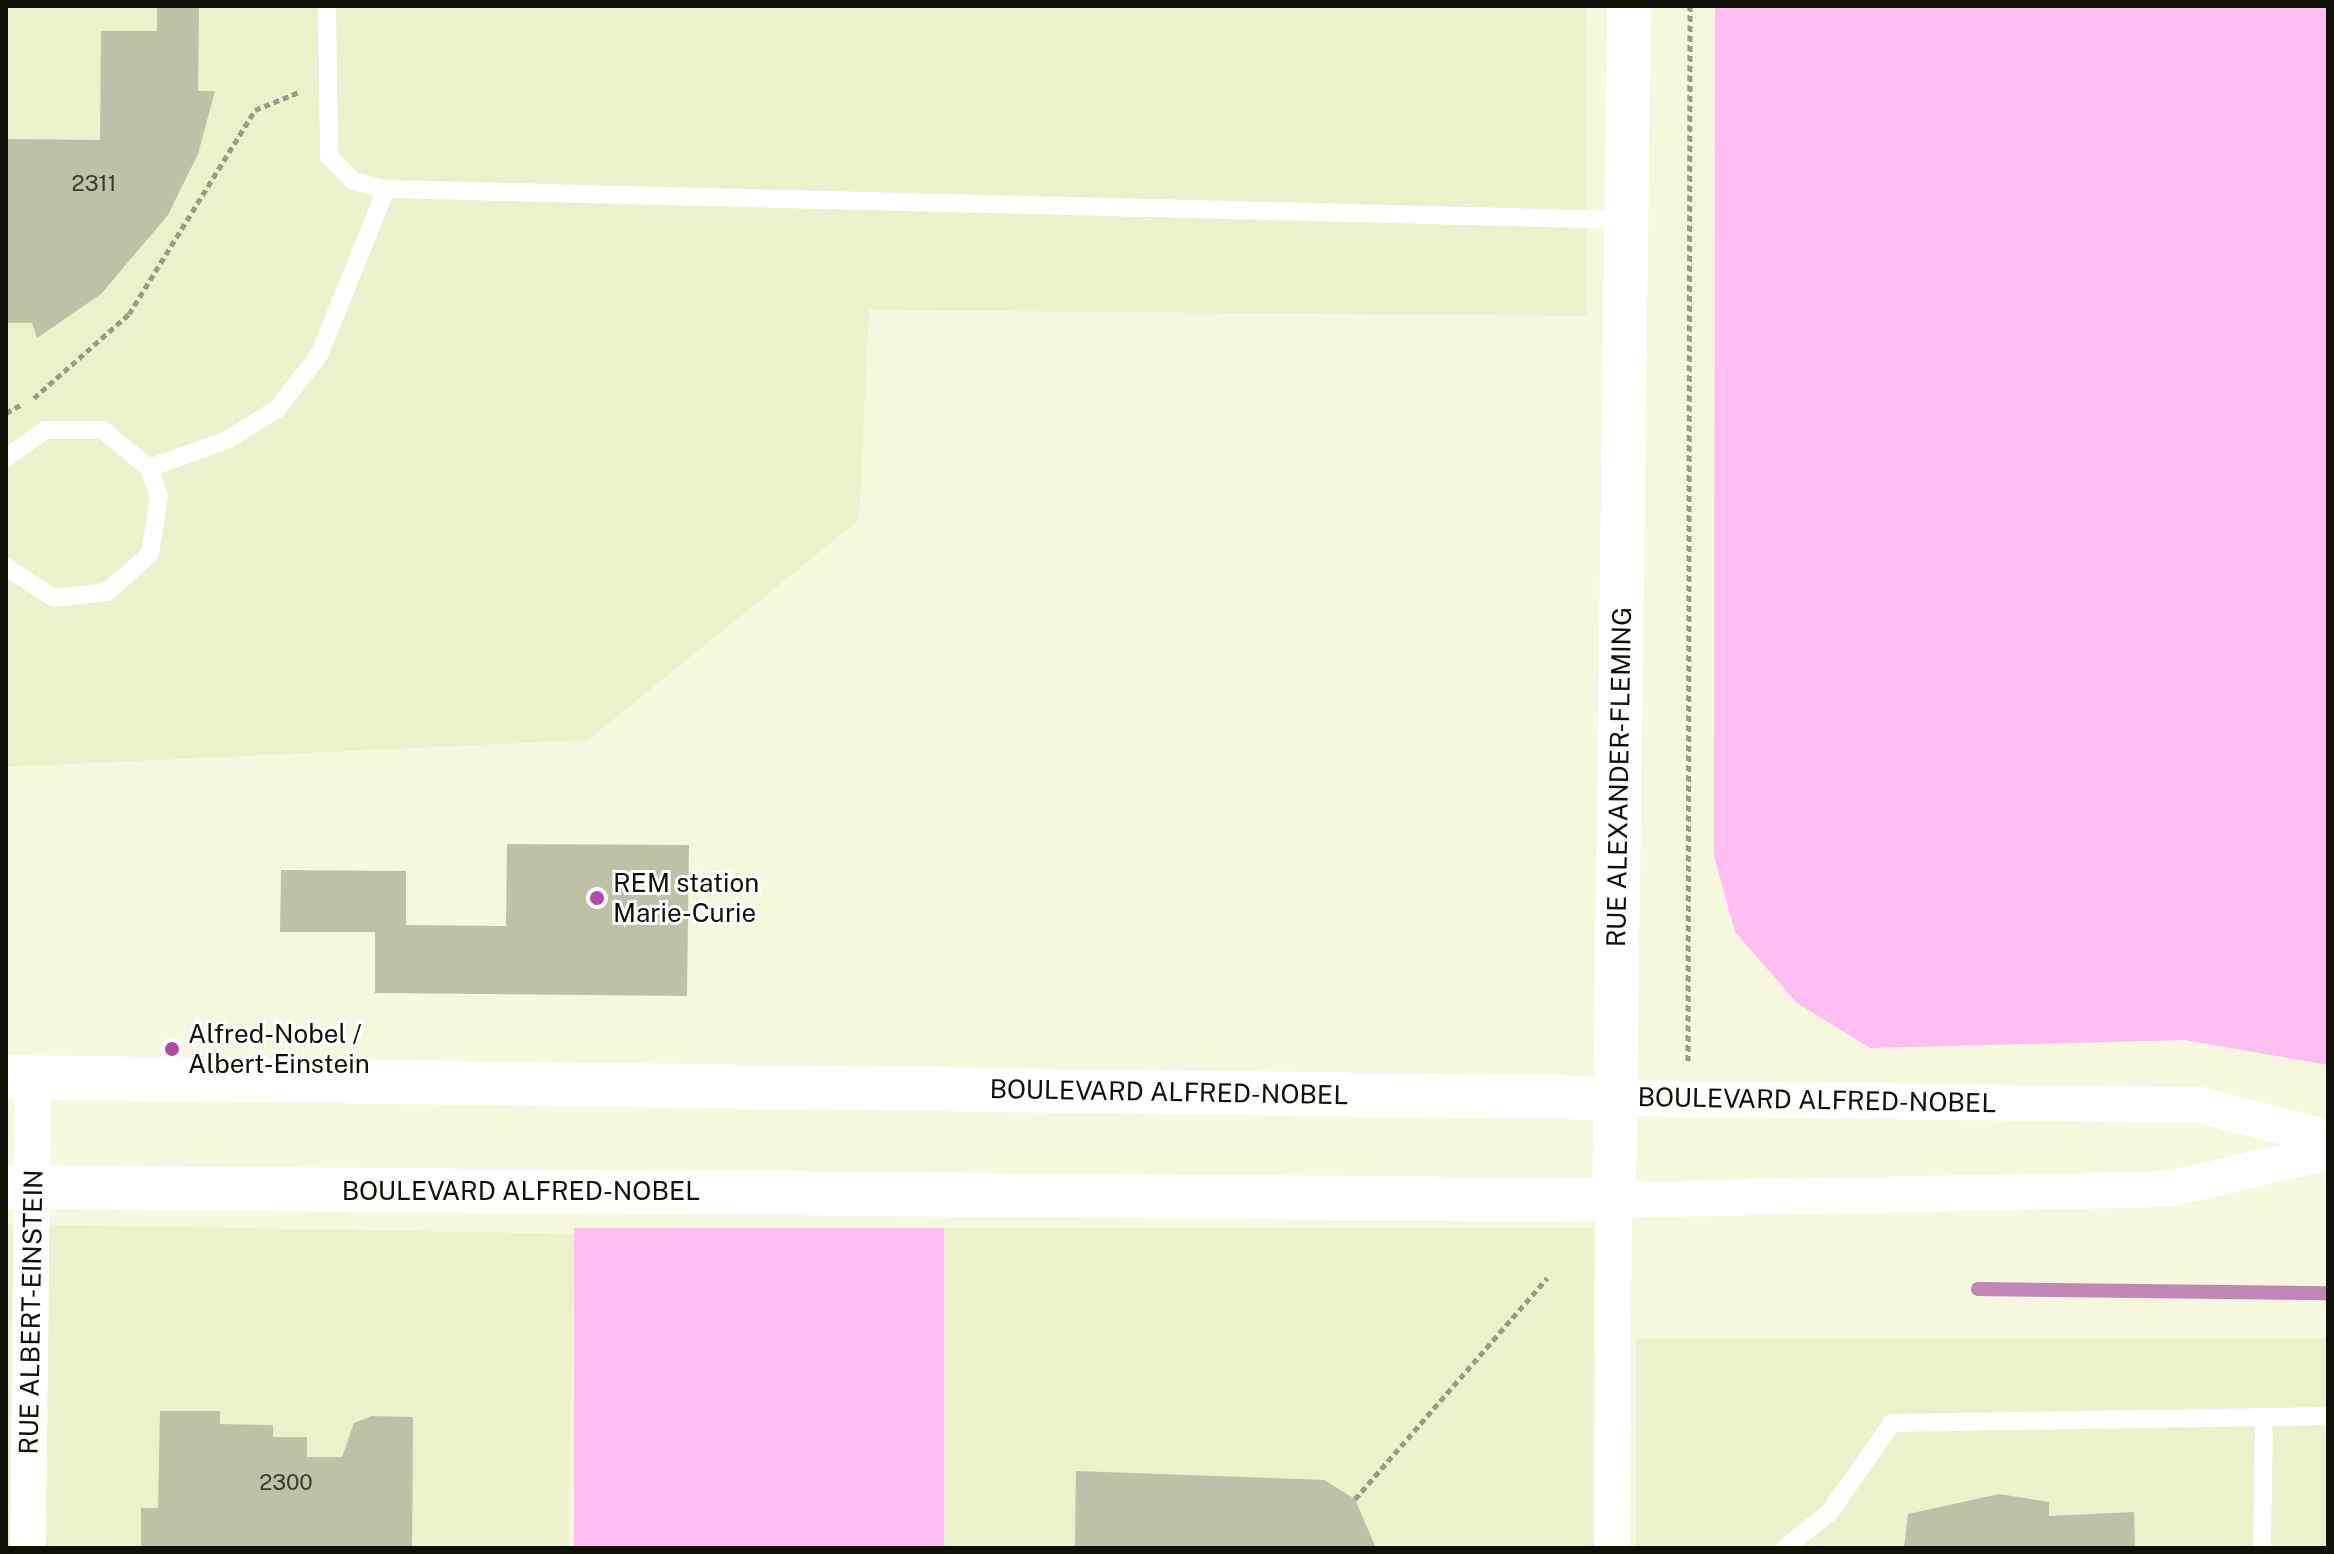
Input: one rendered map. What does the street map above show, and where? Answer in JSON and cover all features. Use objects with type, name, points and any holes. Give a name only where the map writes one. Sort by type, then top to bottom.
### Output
[{"type":"street","name":"RUE ALEXANDER-FLEMING","points":[[1612,1548],[1614,1098],[1629,6]]},
{"type":"street","name":"BOULEVARD ALFRED-NOBEL","points":[[20,1077],[2200,1105],[2328,1138]]},
{"type":"street","name":"RUE ALBERT-EINSTEIN","points":[[20,1077],[19,1187],[28,1548]]},
{"type":"street","name":"BOULEVARD ALFRED-NOBEL","points":[[19,1187],[1614,1200],[2170,1189],[2328,1152]]},
{"type":"lane","points":[[327,6],[329,156],[353,181],[386,189],[1627,220]]},
{"type":"lane","points":[[149,468],[227,440],[277,409],[319,355],[386,189]]},
{"type":"lane","points":[[6,458],[45,430],[74,425],[129,445],[149,468],[159,526],[150,554],[131,578],[81,599],[54,598],[6,567]]},
{"type":"lane","points":[[1785,1548],[1830,1512],[1892,1423],[2328,1416]]},
{"type":"lane","points":[[2262,1548],[2264,1417]]},
{"type":"path","points":[[1688,1072],[1690,6]]},
{"type":"path","points":[[6,413],[52,388],[129,314],[255,110],[326,81]]},
{"type":"path","points":[[1355,1499],[1547,1278]]},
{"type":"shaded area","points":[[6,6],[1586,6],[1587,316],[869,310],[859,520],[588,740],[6,767]]},
{"type":"shaded area","points":[[1715,6],[2328,6],[2328,1065],[2185,1040],[1870,1048],[1797,1003],[1735,932],[1714,856]]},
{"type":"shaded area","points":[[6,1224],[574,1234],[568,1548],[6,1548]]},
{"type":"shaded area","points":[[574,1228],[944,1228],[944,1548],[574,1548]]},
{"type":"shaded area","points":[[944,1228],[1593,1228],[1593,1548],[944,1548]]},
{"type":"shaded area","points":[[1636,1338],[2328,1338],[2328,1548],[1636,1548]]},
{"type":"building","points":[[157,6],[199,6],[198,91],[215,91],[198,154],[168,215],[101,294],[37,338],[32,323],[6,323],[6,139],[100,140],[101,31],[157,31]]},
{"type":"building","name":"REM station Marie-Curie","points":[[507,844],[689,845],[687,996],[375,993],[375,932],[280,932],[281,870],[406,871],[406,925],[506,926]]},
{"type":"building","points":[[160,1411],[220,1411],[220,1424],[273,1425],[273,1437],[307,1437],[307,1457],[342,1457],[354,1423],[372,1416],[413,1417],[412,1548],[141,1548],[141,1508],[158,1508]]},
{"type":"building","points":[[1076,1471],[1324,1480],[1355,1499],[1376,1548],[1075,1548]]},
{"type":"building","points":[[1999,1494],[2049,1502],[2049,1516],[2134,1512],[2135,1548],[1904,1548],[1908,1514]]},
{"type":"waterway","points":[[1978,1289],[2328,1293]]},
{"type":"place","name":"REM station Marie-Curie","points":[[597,898]]},
{"type":"place","name":"Alfred-Nobel / Albert-Einstein","points":[[172,1049]]}]
